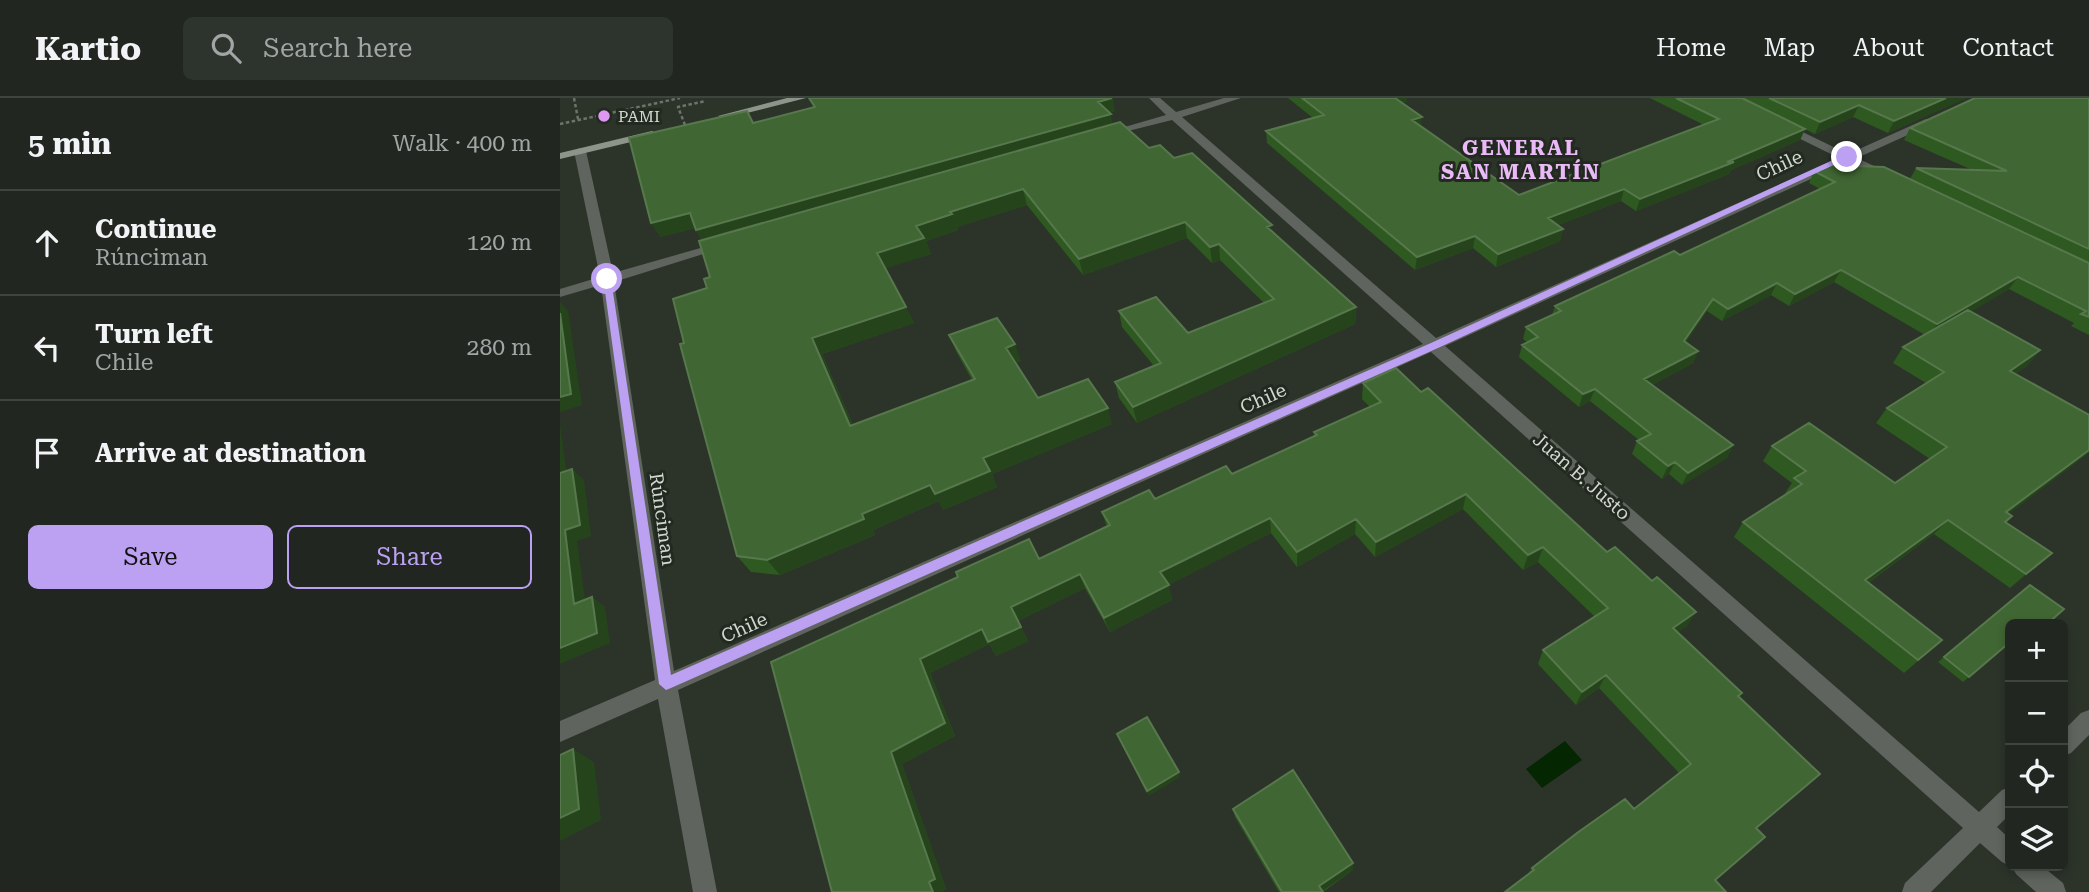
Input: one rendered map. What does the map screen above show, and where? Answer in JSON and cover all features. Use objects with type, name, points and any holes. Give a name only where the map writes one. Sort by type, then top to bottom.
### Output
[{"type":"main road","points":[[685,125],[801,98]]},
{"type":"main road","points":[[560,156],[659,132]]},
{"type":"street","name":"Juan B. Justo","points":[[1154,98],[2005,850]]},
{"type":"street","points":[[1096,139],[1236,98]]},
{"type":"street","name":"Chile","points":[[560,732],[1434,345],[1944,114]]},
{"type":"street","points":[[1762,116],[1895,180]]},
{"type":"street","name":"Rúnciman","points":[[580,151],[607,279],[666,684],[705,892]]},
{"type":"street","points":[[560,293],[739,241]]},
{"type":"street","points":[[2064,745],[2089,720]]},
{"type":"street","points":[[1914,892],[2005,803]]},
{"type":"street","points":[[2030,871],[2054,892]]},
{"type":"path","points":[[574,98],[578,120]]},
{"type":"path","points":[[560,124],[680,98]]},
{"type":"path","points":[[685,125],[678,107],[705,101]]},
{"type":"shaded area","points":[[1565,741],[1582,760],[1542,788],[1526,769]]},
{"type":"building","points":[[809,98],[1112,98],[1098,102],[1111,114],[696,230],[690,213],[651,223],[629,138],[747,111],[753,123],[815,107]]},
{"type":"building","points":[[1302,98],[1395,98],[1422,117],[1412,120],[1519,195],[1719,119],[1676,98],[1742,98],[1805,129],[1727,162],[1734,162],[1640,199],[1624,189],[1548,218],[1563,229],[1498,254],[1475,236],[1417,257],[1266,131],[1324,115]]},
{"type":"building","points":[[1769,98],[1946,98],[1894,121],[1859,105],[1820,122]]},
{"type":"building","points":[[1975,98],[2089,98],[2089,249],[1916,168],[2007,171],[1910,128]]},
{"type":"building","points":[[1120,122],[1149,148],[1160,145],[1174,158],[1192,153],[1272,225],[1267,227],[1356,307],[1133,407],[1115,382],[1161,363],[1119,311],[1156,297],[1188,333],[1274,299],[1219,244],[1210,247],[1185,222],[1079,259],[1023,189],[950,212],[952,214],[916,226],[924,238],[877,253],[906,307],[812,338],[850,426],[975,379],[949,335],[997,318],[1015,344],[1006,348],[1038,398],[1088,379],[1108,408],[983,458],[990,471],[935,494],[930,485],[862,514],[864,519],[767,560],[737,556],[680,344],[684,343],[673,299],[707,288],[704,279],[710,277],[699,241]]},
{"type":"building","points":[[1828,165],[1884,167],[2089,263],[2089,317],[2081,314],[2086,311],[2018,277],[1937,324],[1841,270],[1795,294],[1777,283],[1728,309],[1713,299],[1684,341],[1698,351],[1644,379],[1733,445],[1688,473],[1675,462],[1668,466],[1637,441],[1651,434],[1595,389],[1583,394],[1522,345],[1538,337],[1526,327],[1561,311],[1555,306],[1674,251],[1680,255],[1835,182],[1814,171]]},
{"type":"building","points":[[1968,310],[2040,350],[2010,371],[2089,415],[2089,450],[2006,512],[2012,516],[2005,522],[2052,553],[2026,574],[1948,520],[1865,580],[1942,640],[1918,660],[1743,522],[1802,484],[1794,478],[1806,471],[1772,446],[1809,423],[1895,483],[1947,447],[1887,408],[1944,372],[1903,347]]},
{"type":"building","points":[[560,313],[571,394],[560,397]]},
{"type":"building","points":[[1396,368],[1421,392],[1428,388],[1607,552],[1615,547],[1652,581],[1657,577],[1696,612],[1673,628],[1742,693],[1738,696],[1820,774],[1756,828],[1765,837],[1715,880],[1726,892],[1505,892],[1577,833],[1625,799],[1634,809],[1691,764],[1606,675],[1582,692],[1543,650],[1608,608],[1543,547],[1528,555],[1466,494],[1376,542],[1356,519],[1297,552],[1270,518],[1160,572],[1169,585],[1104,618],[1080,574],[1011,607],[1021,627],[988,642],[982,629],[920,659],[945,723],[891,752],[935,879],[929,882],[933,892],[832,892],[771,662],[958,577],[956,572],[1029,539],[1039,559],[1110,525],[1102,512],[1149,490],[1155,499],[1226,466],[1232,474],[1317,435],[1314,432],[1381,402],[1363,383]]},
{"type":"building","points":[[572,469],[580,525],[565,530],[574,604],[592,597],[597,633],[560,648],[560,473]]},
{"type":"building","points":[[2030,585],[2064,609],[2053,619],[2005,619],[2005,646],[1969,677],[1944,657]]},
{"type":"building","points":[[1147,717],[1179,772],[1147,791],[1117,734]]},
{"type":"building","points":[[573,749],[579,809],[560,818],[560,755]]},
{"type":"building","points":[[1293,770],[1353,863],[1319,886],[1323,892],[1282,892],[1233,809]]},
{"type":"place","name":"PAMI","points":[[604,116]]},
{"type":"district","name":"GENERAL SAN MARTÍN","points":[[1521,160]]},
{"type":"route","points":[[607,279],[666,684],[1434,345],[1847,157]]}]
